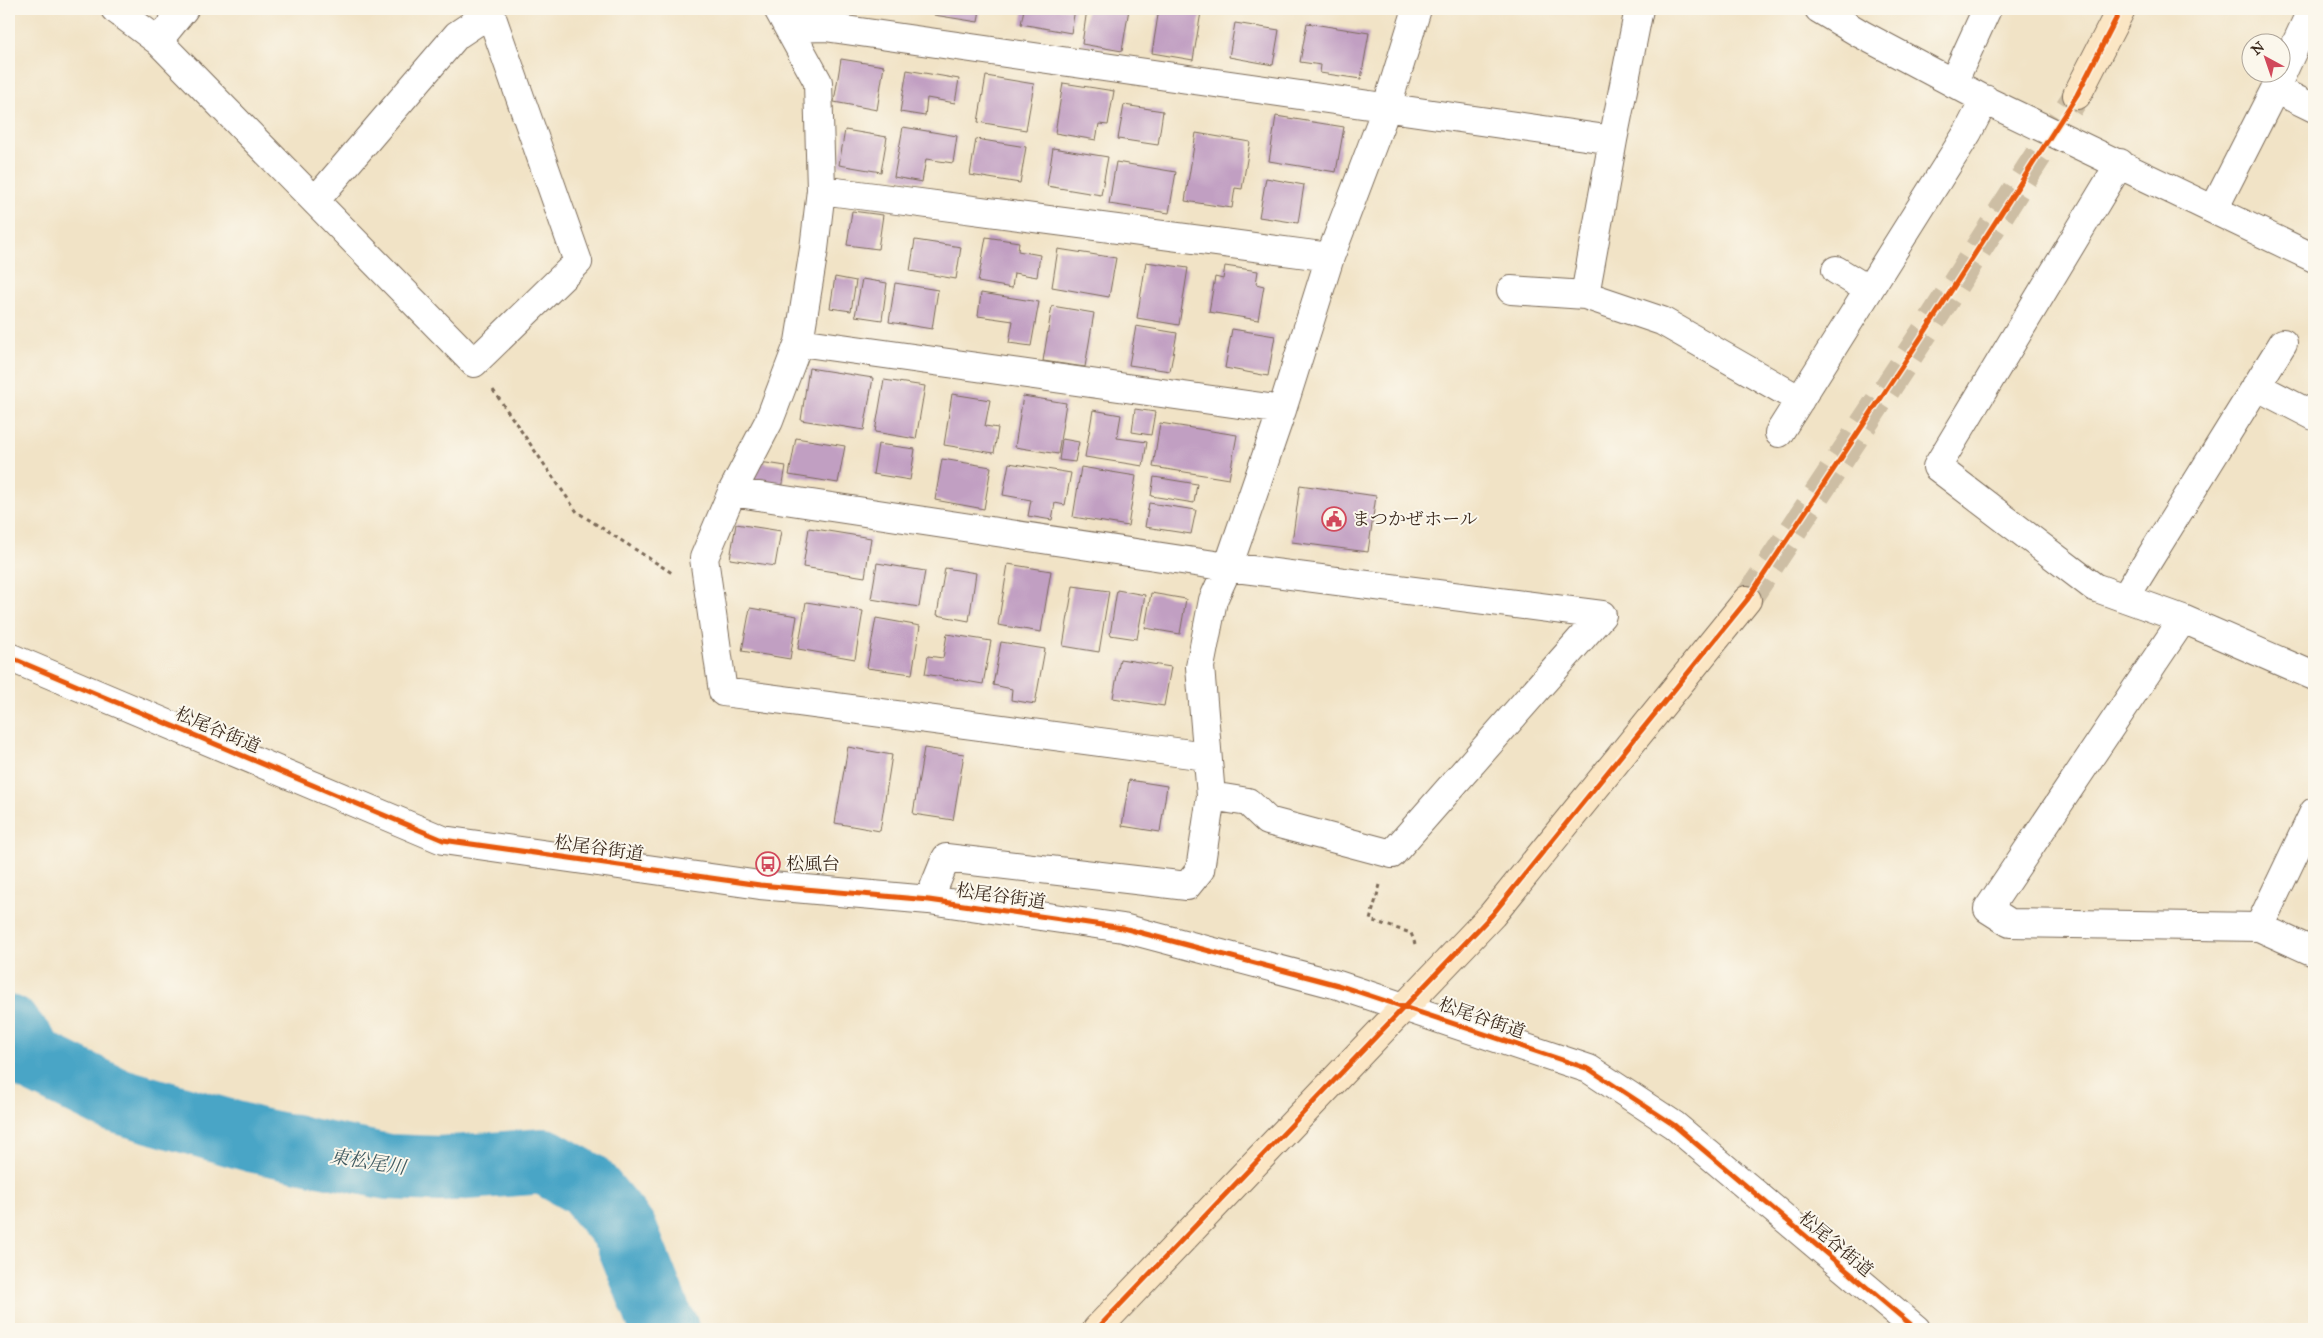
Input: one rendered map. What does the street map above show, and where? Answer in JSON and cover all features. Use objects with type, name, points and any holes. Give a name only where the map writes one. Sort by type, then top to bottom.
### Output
[{"type":"street","points":[[115,9],[158,41],[315,201],[474,363],[578,262],[490,11],[456,35],[315,201]]},
{"type":"street","points":[[158,41],[184,9]]},
{"type":"street","points":[[929,900],[946,858],[1187,886],[1200,870],[1211,796],[1206,756],[1200,667],[1213,600],[1228,567],[1282,410],[1330,257],[1386,109],[1417,9]]},
{"type":"street","points":[[1585,295],[1639,9]]},
{"type":"street","points":[[1819,9],[1861,34],[1953,83],[2314,258]]},
{"type":"street","points":[[1953,83],[1987,9]]},
{"type":"street","points":[[2077,95],[2121,9]]},
{"type":"street","points":[[2214,209],[2275,89],[2312,9]]},
{"type":"street","points":[[784,18],[826,27],[1386,109],[1613,140]]},
{"type":"street","points":[[784,18],[818,82],[821,190],[814,249],[799,342],[769,421],[732,492],[704,558],[723,692],[1206,756]]},
{"type":"street","points":[[2275,89],[2314,108]]},
{"type":"street","points":[[1779,433],[1968,132],[1985,99]]},
{"type":"street","points":[[2120,163],[1937,467],[2094,587],[2183,619],[2314,676]]},
{"type":"street","points":[[821,190],[1330,257]]},
{"type":"street","points":[[1836,270],[1869,290]]},
{"type":"street","points":[[1510,290],[1585,295],[1662,321],[1800,400]]},
{"type":"street","points":[[799,342],[1282,410]]},
{"type":"street","points":[[2125,598],[2283,343]]},
{"type":"street","points":[[2256,386],[2314,416]]},
{"type":"street","points":[[732,492],[1228,567],[1602,615],[1392,854],[1268,821],[1248,802],[1211,796]]},
{"type":"street","points":[[1097,1329],[1492,916],[1748,600]]},
{"type":"street","points":[[2183,619],[1988,909],[2010,923],[2259,927],[2314,952]]},
{"type":"street","name":"松尾谷街道","points":[[9,657],[443,840],[760,885],[929,900],[1123,928],[1338,984],[1589,1069],[1674,1125],[1916,1329]]},
{"type":"street","points":[[2259,927],[2314,812]]},
{"type":"path","points":[[474,363],[577,512],[672,574],[705,571]]},
{"type":"path","points":[[1392,854],[1385,870],[1370,920],[1411,933],[1416,944]]},
{"type":"building","points":[[935,9],[980,9],[978,22],[934,15]]},
{"type":"building","points":[[1024,9],[1075,9],[1071,33],[1021,24]]},
{"type":"building","points":[[1087,9],[1129,9],[1122,51],[1082,44]]},
{"type":"building","points":[[1159,9],[1182,9],[1201,12],[1193,60],[1152,53]]},
{"type":"building","points":[[1235,23],[1279,30],[1273,65],[1229,57]]},
{"type":"building","points":[[1307,23],[1369,33],[1361,79],[1320,73],[1321,65],[1300,62]]},
{"type":"building","points":[[841,59],[884,66],[877,110],[834,102]]},
{"type":"building","points":[[907,70],[959,79],[955,103],[927,98],[925,116],[900,112]]},
{"type":"building","points":[[986,76],[1034,84],[1026,130],[978,122]]},
{"type":"building","points":[[1063,83],[1114,91],[1108,125],[1099,124],[1096,140],[1055,133]]},
{"type":"building","points":[[1124,105],[1163,111],[1158,145],[1118,139]]},
{"type":"building","points":[[1276,116],[1344,127],[1336,172],[1269,161]]},
{"type":"building","points":[[903,127],[957,136],[953,163],[926,159],[922,182],[894,177]]},
{"type":"building","points":[[845,130],[887,137],[881,172],[839,165]]},
{"type":"building","points":[[1196,133],[1250,142],[1242,189],[1235,188],[1232,208],[1185,201]]},
{"type":"building","points":[[976,139],[1026,147],[1020,183],[970,175]]},
{"type":"building","points":[[1053,148],[1108,157],[1101,195],[1047,186]]},
{"type":"building","points":[[1116,162],[1176,172],[1169,213],[1109,204]]},
{"type":"building","points":[[1266,178],[1304,185],[1298,223],[1259,217]]},
{"type":"building","points":[[852,211],[883,215],[878,249],[847,245]]},
{"type":"building","points":[[986,237],[1019,242],[1018,251],[1040,255],[1037,277],[1014,273],[1012,288],[978,282]]},
{"type":"building","points":[[915,240],[961,247],[956,279],[910,271]]},
{"type":"building","points":[[1058,249],[1116,258],[1109,297],[1052,287]]},
{"type":"building","points":[[1146,262],[1188,268],[1179,325],[1137,318]]},
{"type":"building","points":[[1225,266],[1258,271],[1256,284],[1264,286],[1258,320],[1209,312],[1215,277],[1223,279]]},
{"type":"building","points":[[835,277],[856,281],[851,311],[830,308]]},
{"type":"building","points":[[862,279],[887,283],[882,320],[855,316]]},
{"type":"building","points":[[895,283],[938,290],[932,329],[889,322]]},
{"type":"building","points":[[981,293],[1039,302],[1031,346],[1009,343],[1013,321],[978,316]]},
{"type":"building","points":[[1052,306],[1094,313],[1085,367],[1043,361]]},
{"type":"building","points":[[1136,326],[1177,333],[1170,371],[1129,365]]},
{"type":"building","points":[[1232,329],[1275,336],[1268,376],[1225,368]]},
{"type":"building","points":[[809,368],[873,378],[864,430],[801,420]]},
{"type":"building","points":[[884,380],[925,386],[916,439],[875,432]]},
{"type":"building","points":[[952,394],[990,400],[985,426],[998,428],[994,453],[944,445]]},
{"type":"building","points":[[1023,396],[1066,403],[1058,454],[1015,447]]},
{"type":"building","points":[[1135,409],[1155,412],[1151,435],[1132,432]]},
{"type":"building","points":[[1093,410],[1121,415],[1117,438],[1147,442],[1143,466],[1085,457]]},
{"type":"building","points":[[1160,423],[1237,435],[1229,479],[1153,467]]},
{"type":"building","points":[[796,438],[845,446],[838,483],[789,475]]},
{"type":"building","points":[[1062,439],[1079,442],[1075,462],[1059,460]]},
{"type":"building","points":[[878,444],[915,449],[910,480],[873,474]]},
{"type":"building","points":[[942,459],[991,467],[984,509],[935,500]]},
{"type":"building","points":[[753,461],[786,466],[782,489],[750,484]]},
{"type":"building","points":[[1009,463],[1071,473],[1065,505],[1055,503],[1052,520],[1028,516],[1031,500],[1003,495]]},
{"type":"building","points":[[1081,467],[1136,476],[1128,526],[1073,517]]},
{"type":"building","points":[[1154,477],[1197,484],[1194,503],[1151,496]]},
{"type":"building","name":"まつかぜホール","points":[[1300,485],[1376,496],[1368,552],[1292,542]]},
{"type":"building","points":[[1149,503],[1196,510],[1191,534],[1145,527]]},
{"type":"building","points":[[736,524],[781,531],[775,566],[730,559]]},
{"type":"building","points":[[809,528],[871,538],[865,577],[803,567]]},
{"type":"building","points":[[877,563],[925,571],[919,607],[871,599]]},
{"type":"building","points":[[1008,564],[1051,571],[1041,632],[998,625]]},
{"type":"building","points":[[945,568],[976,573],[969,621],[937,615]]},
{"type":"building","points":[[1073,586],[1109,591],[1099,652],[1063,646]]},
{"type":"building","points":[[1117,590],[1145,595],[1137,639],[1110,635]]},
{"type":"building","points":[[1151,593],[1186,599],[1180,634],[1145,628]]},
{"type":"building","points":[[806,602],[863,611],[855,659],[798,649]]},
{"type":"building","points":[[750,608],[797,616],[790,659],[742,651]]},
{"type":"building","points":[[876,618],[920,626],[912,674],[867,668]]},
{"type":"building","points":[[947,634],[991,641],[983,684],[925,674],[928,656],[943,658]]},
{"type":"building","points":[[1001,642],[1045,649],[1035,704],[1011,700],[1012,689],[993,685]]},
{"type":"building","points":[[1120,659],[1171,667],[1164,706],[1113,698]]},
{"type":"building","points":[[848,747],[892,755],[880,831],[835,823]]},
{"type":"building","points":[[924,748],[964,754],[953,820],[913,814]]},
{"type":"building","points":[[1129,780],[1167,786],[1160,832],[1122,826]]},
{"type":"waterway","name":"東松尾川","points":[[9,1028],[36,1061],[113,1099],[255,1140],[388,1167],[440,1169],[544,1161],[586,1185],[625,1232],[659,1317],[666,1329]]},
{"type":"tunnel","points":[[1747,600],[1924,333],[2077,95]]},
{"type":"cycle path","points":[[1097,1329],[1492,915],[1747,600],[1924,333],[2077,95],[2121,9]]},
{"type":"cycle path","points":[[9,657],[443,840],[760,885],[929,900],[1123,928],[1338,985],[1589,1069],[1674,1125],[1916,1329]]},
{"type":"place","name":"まつかぜホール","points":[[1334,519]]},
{"type":"place","name":"松風台","points":[[768,864]]}]
